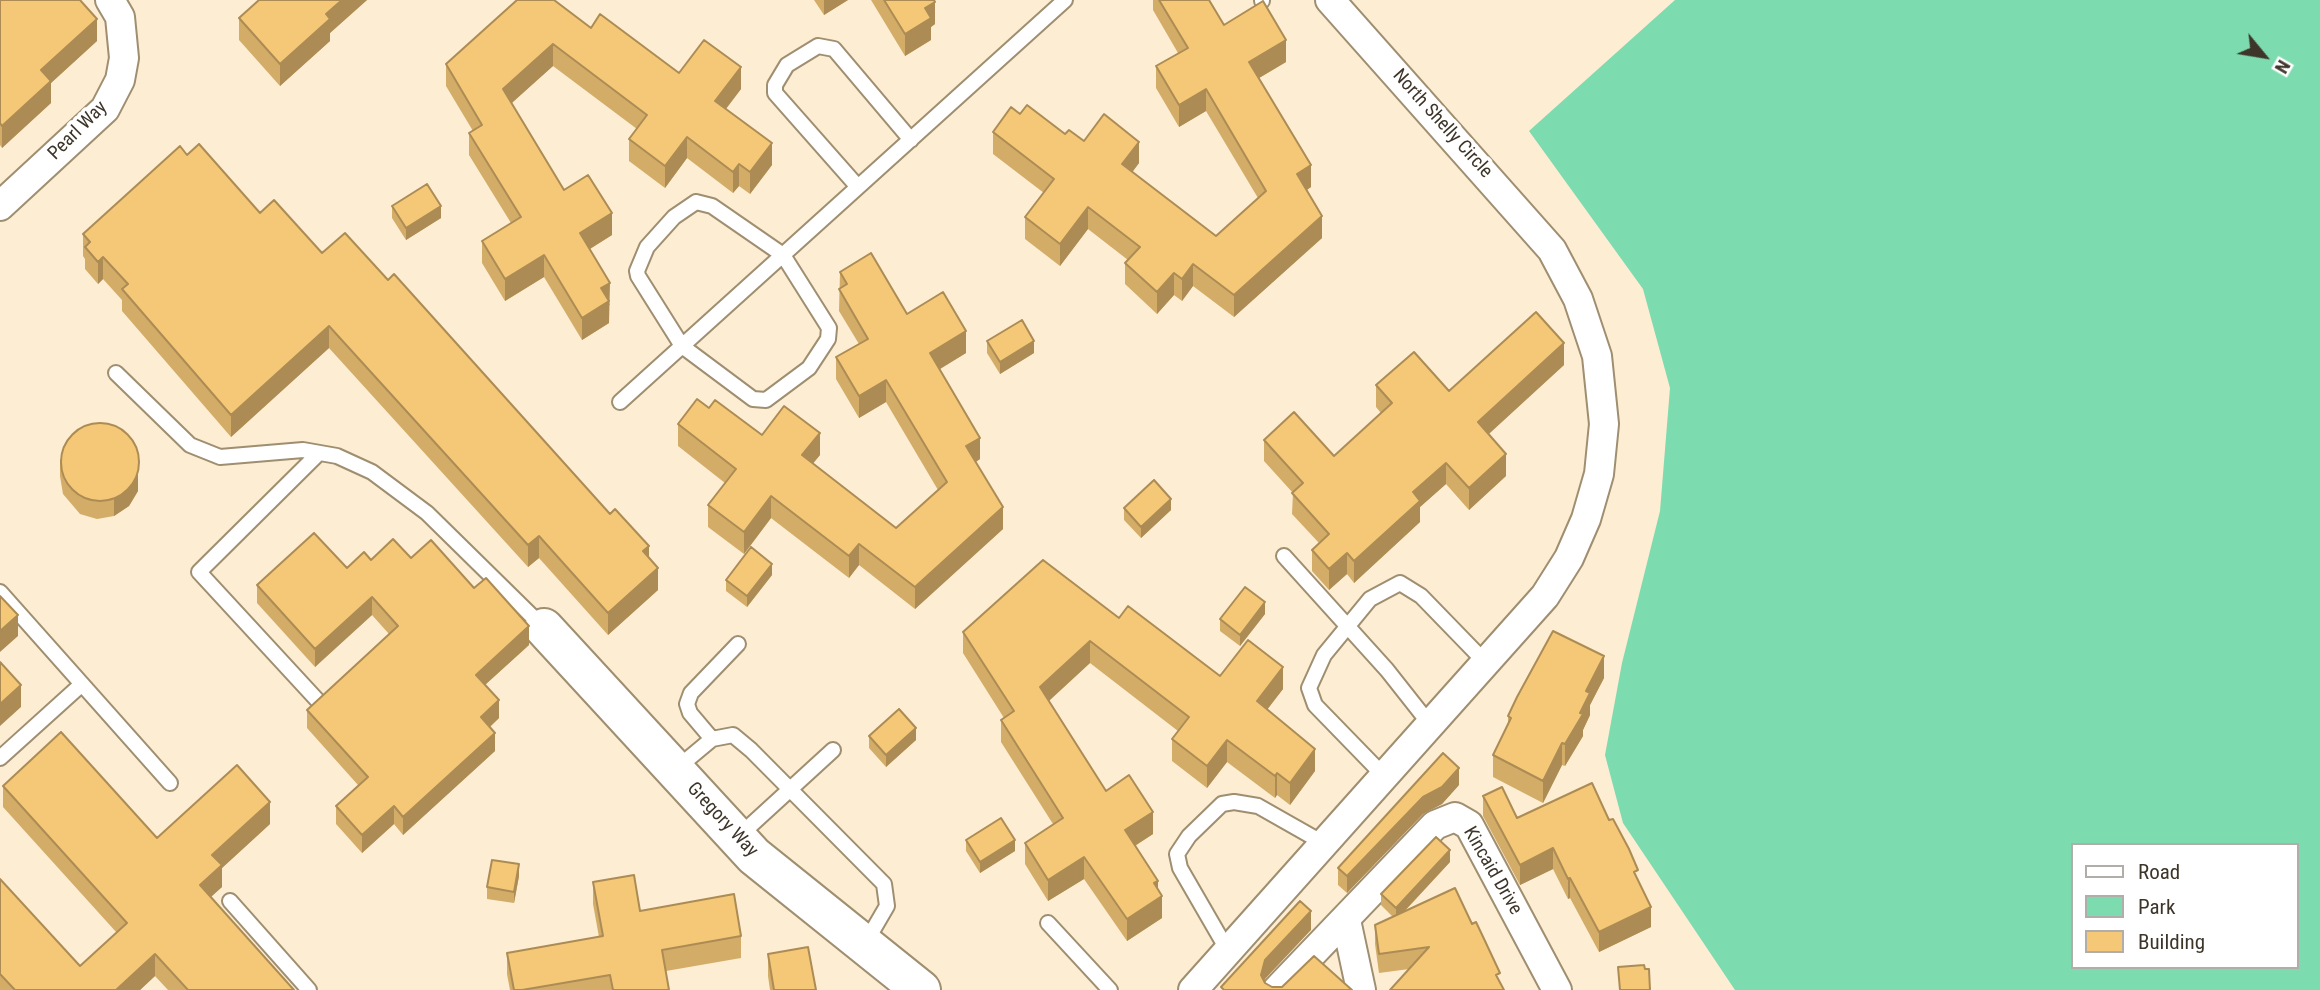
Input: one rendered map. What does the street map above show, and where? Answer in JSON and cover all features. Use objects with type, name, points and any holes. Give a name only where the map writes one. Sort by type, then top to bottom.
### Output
[{"type":"street","name":"Pearl Way","points":[[0,206],[105,109],[120,80],[124,58],[120,17],[110,0]]},
{"type":"street","name":"North Shelly Circle","points":[[1193,990],[1432,727],[1545,596],[1569,558],[1586,519],[1599,474],[1604,424],[1597,356],[1578,299],[1552,250],[1329,0]]},
{"type":"street","name":"Gregory Way","points":[[544,628],[754,856],[920,990]]},
{"type":"street","name":"Kincaid Drive","points":[[1278,990],[1435,825],[1455,817],[1469,825],[1557,990]]},
{"type":"street","points":[[1346,920],[1362,990]]},
{"type":"lane","points":[[620,402],[1065,0]]},
{"type":"lane","points":[[858,187],[775,93],[775,85],[788,65],[818,46],[834,49],[911,140]]},
{"type":"lane","points":[[696,202],[704,202],[783,255],[829,328],[828,338],[809,368],[782,390],[759,401],[682,346],[641,283],[637,271],[647,247],[674,217],[696,202]]},
{"type":"lane","points":[[116,373],[190,445],[220,457],[303,450],[337,456],[372,472],[427,513],[544,628]]},
{"type":"lane","points":[[318,701],[199,572],[319,453]]},
{"type":"lane","points":[[1284,556],[1348,625],[1432,727]]},
{"type":"lane","points":[[1386,778],[1315,705],[1309,688],[1324,654],[1370,599],[1400,583],[1421,596],[1487,664]]},
{"type":"lane","points":[[0,592],[170,783]]},
{"type":"lane","points":[[712,739],[690,713],[687,704],[691,693],[738,645]]},
{"type":"lane","points":[[0,758],[82,684]]},
{"type":"lane","points":[[675,770],[712,739],[733,735],[884,884],[887,906],[864,946]]},
{"type":"lane","points":[[737,837],[833,750]]},
{"type":"lane","points":[[1228,951],[1181,868],[1177,854],[1189,836],[1222,804],[1234,802],[1258,806],[1325,844]]},
{"type":"lane","points":[[230,901],[309,990]]},
{"type":"lane","points":[[1048,923],[1110,990]]},
{"type":"green space","points":[[1675,0],[2320,0],[2320,990],[1735,990],[1623,823],[1605,755],[1622,663],[1660,511],[1670,388],[1643,289],[1529,131]]},
{"type":"building","points":[[0,0],[80,0],[97,19],[41,70],[51,81],[2,126],[0,123]]},
{"type":"building","points":[[259,0],[342,0],[326,14],[330,19],[280,64],[239,18]]},
{"type":"building","points":[[517,0],[554,0],[591,28],[600,14],[679,73],[704,40],[741,67],[715,101],[772,143],[750,172],[739,164],[733,172],[687,137],[665,166],[629,139],[647,115],[553,44],[503,89],[564,190],[588,175],[612,213],[580,233],[610,283],[601,288],[609,301],[582,318],[544,255],[505,279],[482,241],[521,217],[469,133],[482,125],[446,64]]},
{"type":"building","points":[[884,0],[935,2],[925,8],[931,18],[905,34]]},
{"type":"building","points":[[1159,0],[1209,0],[1224,25],[1263,1],[1286,40],[1249,62],[1311,165],[1297,174],[1322,216],[1234,295],[1193,264],[1182,279],[1174,273],[1157,292],[1125,263],[1140,247],[1088,207],[1060,244],[1025,217],[1054,179],[993,132],[1011,107],[1020,114],[1027,105],[1065,134],[1069,130],[1084,141],[1104,114],[1139,142],[1122,164],[1216,236],[1266,191],[1206,89],[1179,105],[1156,66],[1188,48]]},
{"type":"building","points":[[199,144],[260,213],[274,200],[322,253],[345,233],[388,280],[394,274],[610,514],[615,509],[649,546],[643,551],[658,568],[608,613],[539,536],[528,545],[329,326],[231,415],[122,289],[128,284],[103,257],[98,262],[85,247],[90,242],[83,234],[180,146],[187,155]]},
{"type":"building","points":[[427,184],[441,206],[406,228],[392,206]]},
{"type":"building","points":[[871,253],[907,314],[943,292],[966,331],[930,353],[980,438],[966,446],[1003,507],[915,587],[859,544],[849,556],[771,496],[744,532],[708,505],[736,469],[678,424],[697,399],[709,408],[715,400],[762,435],[784,406],[820,433],[802,455],[896,528],[947,482],[886,380],[859,396],[836,357],[868,339],[839,289],[847,284],[840,272]]},
{"type":"building","points":[[1536,312],[1564,343],[1478,422],[1506,454],[1469,488],[1446,463],[1413,492],[1420,501],[1354,561],[1347,553],[1329,569],[1312,550],[1329,534],[1292,493],[1303,483],[1264,440],[1294,412],[1334,456],[1392,403],[1376,385],[1414,352],[1449,391]]},
{"type":"building","points":[[1022,320],[1034,341],[1000,362],[987,341]]},
{"type":"building","points":[[100,423],[115,426],[132,440],[139,462],[136,477],[122,494],[100,501],[85,498],[68,484],[61,462],[64,447],[78,430]]},
{"type":"building","points":[[1154,480],[1171,499],[1141,527],[1124,508]]},
{"type":"building","points":[[314,533],[347,568],[364,552],[371,560],[393,539],[411,558],[431,540],[474,588],[486,578],[529,626],[476,675],[499,700],[481,717],[495,733],[403,817],[394,806],[362,835],[336,806],[368,777],[307,710],[398,626],[372,597],[315,649],[257,585]]},
{"type":"building","points":[[751,547],[772,564],[747,596],[726,580]]},
{"type":"building","points":[[1043,560],[1119,618],[1128,606],[1220,676],[1248,640],[1283,667],[1257,701],[1315,749],[1290,783],[1277,773],[1275,776],[1227,740],[1207,766],[1172,739],[1189,717],[1090,641],[1040,687],[1106,791],[1129,775],[1153,812],[1125,830],[1158,881],[1154,883],[1162,896],[1127,919],[1084,857],[1048,880],[1025,843],[1063,818],[1001,720],[1014,711],[963,632]]},
{"type":"building","points":[[1245,587],[1265,602],[1240,635],[1220,619]]},
{"type":"building","points":[[0,596],[18,615],[0,631]]},
{"type":"building","points":[[1553,631],[1604,656],[1586,691],[1590,693],[1580,713],[1583,714],[1565,744],[1562,743],[1543,781],[1493,755],[1511,718],[1508,716],[1517,697]]},
{"type":"building","points":[[0,662],[21,685],[0,704]]},
{"type":"building","points":[[899,709],[916,728],[886,755],[869,736]]},
{"type":"building","points":[[61,732],[157,838],[237,765],[270,802],[212,855],[222,865],[200,885],[294,990],[188,990],[155,954],[116,990],[15,990],[0,974],[0,879],[80,966],[127,923],[3,786]]},
{"type":"building","points":[[1443,753],[1459,768],[1442,787],[1423,797],[1347,876],[1338,868]]},
{"type":"building","points":[[1592,783],[1609,820],[1613,819],[1629,849],[1638,870],[1634,872],[1651,907],[1599,932],[1553,848],[1520,865],[1483,796],[1502,787],[1517,818]]},
{"type":"building","points":[[1001,818],[1015,840],[980,862],[966,840]]},
{"type":"building","points":[[1436,837],[1450,850],[1396,908],[1381,894]]},
{"type":"building","points":[[492,860],[519,864],[514,892],[487,887]]},
{"type":"building","points":[[634,875],[640,911],[734,894],[741,936],[662,950],[669,990],[613,990],[610,975],[514,990],[507,953],[603,936],[593,882]]},
{"type":"building","points":[[1455,888],[1472,924],[1476,922],[1500,973],[1496,975],[1504,990],[1390,990],[1429,947],[1379,954],[1375,925]]},
{"type":"building","points":[[1300,901],[1311,911],[1265,960],[1261,975],[1265,983],[1272,987],[1282,987],[1314,956],[1352,990],[1224,990],[1221,987]]},
{"type":"building","points":[[808,947],[816,990],[774,990],[768,954]]},
{"type":"building","points":[[1644,965],[1645,969],[1649,969],[1650,990],[1620,990],[1618,967]]}]
